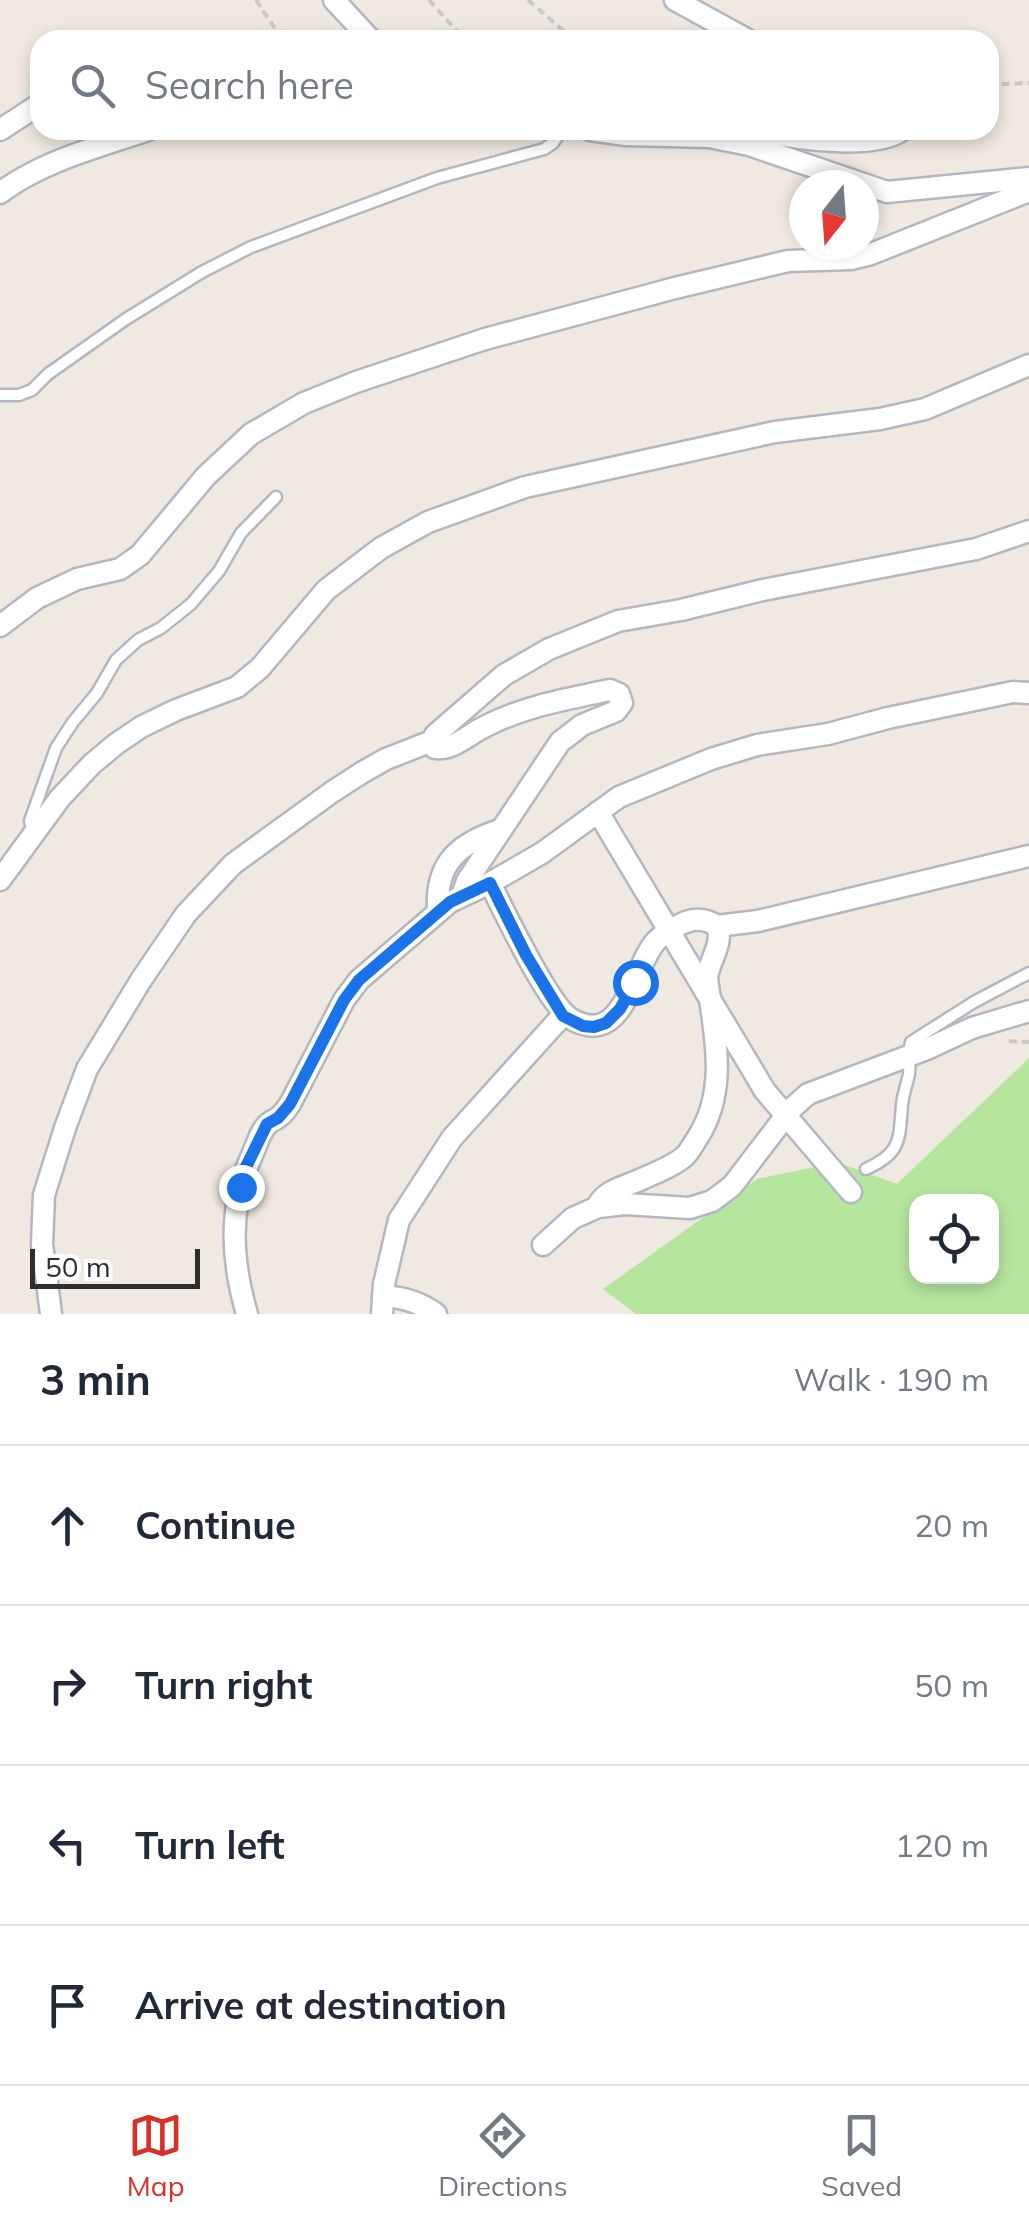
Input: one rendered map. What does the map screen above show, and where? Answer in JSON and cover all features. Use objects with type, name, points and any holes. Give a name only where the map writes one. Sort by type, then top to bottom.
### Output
[{"type":"street","points":[[334,0],[362,30]]},
{"type":"street","points":[[676,0],[730,30]]},
{"type":"street","points":[[0,130],[30,110]]},
{"type":"street","points":[[0,193],[26,176],[118,140]]},
{"type":"street","points":[[722,140],[749,144],[887,192],[1029,178]]},
{"type":"street","points":[[0,626],[37,598],[77,579],[120,570],[140,555],[206,476],[252,434],[304,403],[485,339],[675,288],[788,261],[872,254],[1029,191]]},
{"type":"street","points":[[0,880],[76,780],[116,744],[176,710],[237,686],[260,668],[326,590],[381,548],[428,522],[526,487],[775,432],[926,409],[1029,365]]},
{"type":"street","points":[[51,1314],[42,1244],[44,1196],[87,1069],[186,914],[234,864],[362,772],[432,741],[504,675],[549,650],[618,621],[976,549],[1029,531]]},
{"type":"street","points":[[432,741],[436,748],[444,749],[526,708],[610,690],[619,694],[622,703],[616,711],[582,725],[560,742],[467,880],[462,896]]},
{"type":"street","points":[[247,1314],[235,1258],[234,1208],[259,1138],[267,1124],[290,1104],[344,1000],[359,980],[438,912],[542,852],[620,797],[660,779],[757,745],[828,734],[1013,692],[1029,693]]},
{"type":"street","points":[[598,812],[765,1091],[851,1192]]},
{"type":"street","points":[[438,912],[437,886],[450,859],[502,830]]},
{"type":"street","points":[[717,926],[808,910],[1029,856]]},
{"type":"street","points":[[490,883],[526,955],[563,1016],[583,1026],[606,1023],[620,1009],[647,954],[656,940],[669,931],[691,919],[708,920],[720,933],[707,978],[718,1057],[717,1089],[702,1130],[686,1155],[607,1194],[598,1207]]},
{"type":"street","points":[[543,1245],[573,1218],[598,1207],[625,1204],[690,1208],[712,1200],[732,1186],[808,1094],[972,1028],[1029,1012]]},
{"type":"street","points":[[382,1305],[399,1220],[452,1138],[563,1016]]},
{"type":"street","points":[[382,1305],[394,1296],[417,1302],[436,1314]]},
{"type":"lane","points":[[0,395],[32,390],[48,374],[126,319],[251,247],[437,178],[544,148],[554,140]]},
{"type":"lane","points":[[34,834],[30,822],[56,748],[116,660],[138,640],[192,604],[219,572],[241,533],[276,496]]},
{"type":"lane","points":[[866,1169],[886,1158],[900,1136],[908,1056],[916,1038],[1029,973]]},
{"type":"path","points":[[256,0],[279,30]]},
{"type":"path","points":[[428,0],[456,30]]},
{"type":"path","points":[[528,0],[562,30]]},
{"type":"path","points":[[999,85],[1029,82]]},
{"type":"green space","points":[[1029,1058],[1029,1314],[636,1314],[603,1289],[757,1179],[837,1162],[897,1184]]},
{"type":"route","points":[[241,1187],[259,1138],[267,1124],[290,1104],[344,1000],[359,980],[450,902],[490,883],[526,955],[563,1016],[583,1026],[606,1023],[620,1009],[635,982]]}]
